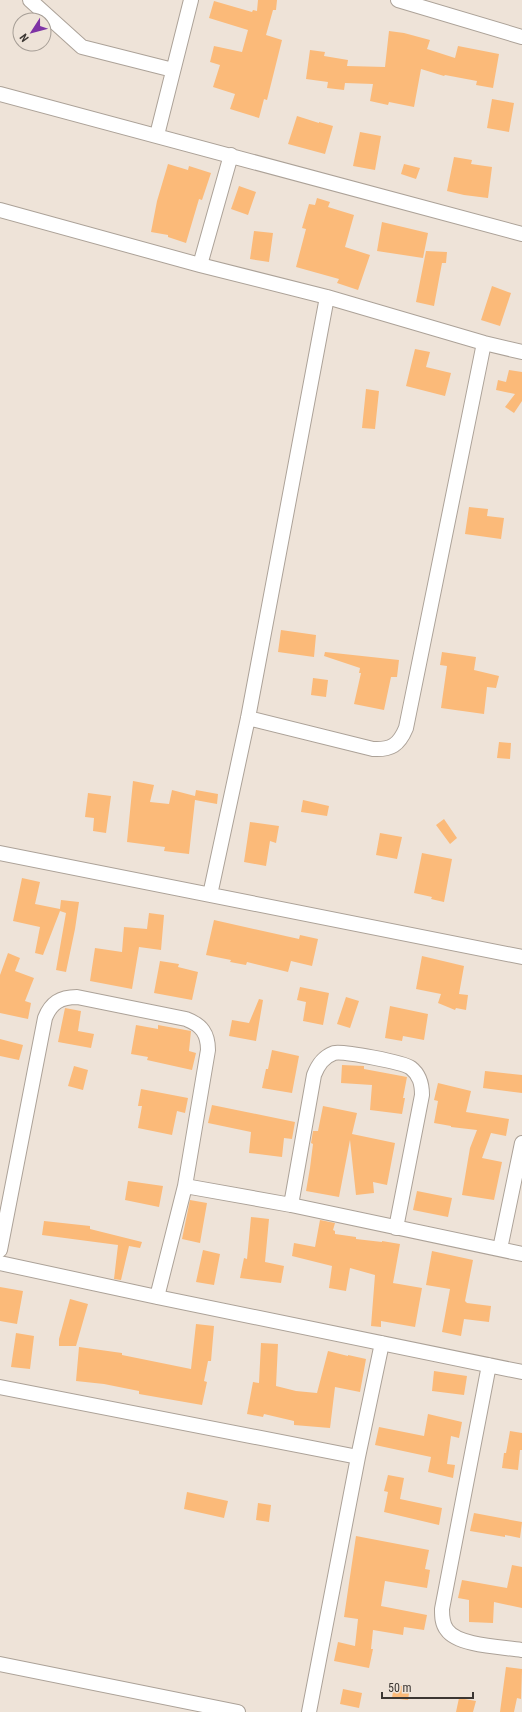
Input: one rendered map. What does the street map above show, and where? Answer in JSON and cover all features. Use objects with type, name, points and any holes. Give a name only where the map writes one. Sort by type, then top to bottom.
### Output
[{"type":"street","points":[[30,0],[82,47],[173,70]]},
{"type":"street","points":[[157,135],[191,0]]},
{"type":"street","points":[[398,0],[445,6],[522,37]]},
{"type":"street","points":[[0,94],[522,234]]},
{"type":"street","points":[[200,265],[231,155]]},
{"type":"street","points":[[0,210],[327,298],[484,343],[522,352]]},
{"type":"street","points":[[210,895],[248,718],[327,298]]},
{"type":"street","points":[[248,718],[373,749],[384,750],[394,746],[402,738],[406,728],[484,343]]},
{"type":"street","points":[[0,853],[522,957]]},
{"type":"street","points":[[0,1250],[45,1018],[49,1008],[56,1001],[66,997],[77,997],[196,1022],[204,1030],[208,1040],[208,1050],[185,1186],[157,1298]]},
{"type":"street","points":[[291,1205],[314,1075],[318,1065],[325,1057],[335,1053],[345,1053],[400,1063],[410,1067],[418,1074],[422,1084],[422,1095],[396,1228]]},
{"type":"street","points":[[500,1249],[522,1143]]},
{"type":"street","points":[[185,1186],[291,1205],[522,1254]]},
{"type":"street","points":[[0,1263],[157,1298],[522,1372]]},
{"type":"street","points":[[309,1712],[358,1457],[382,1344]]},
{"type":"street","points":[[489,1365],[442,1609],[442,1620],[446,1630],[454,1637],[464,1641],[522,1650]]},
{"type":"street","points":[[0,1387],[358,1457]]},
{"type":"street","points":[[0,1664],[238,1712]]},
{"type":"building","points":[[258,0],[277,0],[276,10],[273,10],[266,35],[282,40],[267,100],[264,99],[259,118],[230,109],[235,94],[213,87],[220,65],[210,62],[214,46],[242,52],[248,30],[209,18],[214,1],[252,12],[253,10],[257,11]]},
{"type":"building","points":[[389,31],[404,33],[430,40],[427,49],[455,58],[458,46],[499,54],[493,88],[476,85],[477,81],[444,76],[421,69],[414,107],[389,102],[388,105],[370,101],[373,84],[345,83],[344,90],[327,88],[328,82],[306,79],[310,50],[325,52],[324,56],[348,60],[347,66],[385,67]]},
{"type":"building","points":[[492,99],[514,103],[509,132],[487,128]]},
{"type":"building","points":[[297,116],[333,126],[325,154],[288,144]]},
{"type":"building","points":[[360,132],[381,136],[375,170],[353,166]]},
{"type":"building","points":[[454,157],[472,160],[471,164],[492,167],[488,198],[447,191]]},
{"type":"building","points":[[168,164],[188,170],[189,166],[211,173],[202,200],[199,199],[186,243],[168,237],[168,235],[151,232],[157,201]]},
{"type":"building","points":[[404,164],[420,168],[416,179],[401,174]]},
{"type":"building","points":[[239,186],[256,192],[248,215],[231,209]]},
{"type":"building","points":[[317,198],[330,202],[328,207],[354,215],[345,247],[370,255],[358,290],[337,283],[339,279],[296,267],[306,229],[302,228],[309,204],[315,205]]},
{"type":"building","points":[[382,222],[428,233],[423,258],[377,251]]},
{"type":"building","points":[[254,231],[273,233],[269,262],[250,259]]},
{"type":"building","points":[[426,251],[447,252],[446,263],[442,263],[434,306],[416,302]]},
{"type":"building","points":[[492,286],[511,293],[500,326],[481,320]]},
{"type":"building","points":[[415,349],[430,352],[426,367],[451,373],[445,396],[406,386]]},
{"type":"building","points":[[509,370],[522,372],[522,401],[514,413],[505,407],[515,394],[496,390],[498,380],[506,382]]},
{"type":"building","points":[[366,389],[379,391],[375,429],[362,428]]},
{"type":"building","points":[[469,507],[488,509],[487,516],[504,518],[501,539],[465,534]]},
{"type":"building","points":[[281,630],[316,635],[314,657],[278,652]]},
{"type":"building","points":[[325,652],[399,660],[397,677],[391,677],[384,710],[354,704],[361,673],[359,673],[360,668],[324,656]]},
{"type":"building","points":[[442,652],[476,657],[474,670],[499,676],[496,688],[487,687],[484,714],[441,708],[447,666],[440,665]]},
{"type":"building","points":[[313,678],[328,680],[326,697],[311,695]]},
{"type":"building","points":[[499,742],[511,743],[510,759],[497,758]]},
{"type":"building","points":[[133,781],[154,785],[150,802],[169,804],[172,790],[195,796],[196,790],[218,794],[217,804],[195,800],[189,854],[164,851],[165,847],[127,842]]},
{"type":"building","points":[[88,793],[111,796],[106,833],[93,831],[94,818],[85,817]]},
{"type":"building","points":[[303,800],[329,806],[327,816],[301,812]]},
{"type":"building","points":[[444,819],[457,838],[450,844],[436,825]]},
{"type":"building","points":[[250,822],[279,826],[276,843],[270,841],[266,866],[244,862]]},
{"type":"building","points":[[380,833],[402,837],[397,859],[376,855]]},
{"type":"building","points":[[422,853],[452,859],[444,902],[431,899],[432,897],[414,893]]},
{"type":"building","points":[[22,878],[40,882],[35,904],[60,909],[61,900],[79,902],[66,972],[56,970],[66,913],[60,911],[43,955],[35,953],[40,927],[13,921]]},
{"type":"building","points":[[149,913],[164,915],[161,950],[139,947],[132,989],[90,981],[95,948],[122,952],[124,927],[147,929]]},
{"type":"building","points":[[214,920],[299,939],[300,935],[318,939],[312,966],[291,961],[288,972],[247,962],[246,965],[230,962],[231,960],[206,955]]},
{"type":"building","points":[[8,953],[20,958],[15,971],[34,978],[25,1001],[31,1003],[28,1019],[0,1013],[0,975]]},
{"type":"building","points":[[422,956],[464,966],[459,994],[468,995],[466,1010],[456,1008],[455,1010],[438,1003],[441,994],[416,989]]},
{"type":"building","points":[[160,961],[179,964],[178,967],[198,972],[192,1000],[154,993]]},
{"type":"building","points":[[300,987],[329,993],[323,1025],[303,1021],[306,1002],[297,1000]]},
{"type":"building","points":[[346,997],[359,1001],[350,1028],[337,1024]]},
{"type":"building","points":[[259,999],[263,1000],[256,1041],[229,1036],[232,1020],[249,1023]]},
{"type":"building","points":[[390,1006],[428,1014],[424,1040],[403,1036],[402,1041],[385,1038]]},
{"type":"building","points":[[65,1008],[81,1011],[78,1031],[94,1034],[91,1048],[58,1042]]},
{"type":"building","points":[[136,1025],[158,1029],[158,1025],[191,1031],[189,1051],[196,1053],[192,1070],[147,1060],[148,1057],[131,1054]]},
{"type":"building","points":[[0,1039],[23,1045],[19,1060],[0,1056]]},
{"type":"building","points":[[272,1050],[299,1056],[292,1093],[262,1088]]},
{"type":"building","points":[[342,1065],[364,1066],[364,1069],[407,1077],[402,1114],[370,1110],[372,1085],[341,1083]]},
{"type":"building","points":[[74,1066],[88,1070],[83,1090],[68,1086]]},
{"type":"building","points":[[485,1071],[522,1075],[522,1093],[483,1088]]},
{"type":"building","points":[[438,1083],[471,1091],[466,1112],[509,1119],[506,1136],[491,1133],[482,1158],[502,1162],[494,1200],[462,1195],[470,1148],[477,1130],[451,1127],[434,1123],[438,1101],[434,1100]]},
{"type":"building","points":[[141,1089],[188,1098],[185,1113],[177,1111],[172,1135],[138,1128],[142,1106],[138,1106]]},
{"type":"building","points":[[212,1105],[295,1122],[292,1139],[284,1138],[282,1157],[249,1153],[251,1132],[208,1123]]},
{"type":"building","points":[[323,1106],[357,1113],[352,1134],[395,1143],[387,1185],[373,1182],[374,1193],[356,1195],[350,1140],[339,1197],[306,1191],[313,1144],[311,1143],[313,1131],[318,1131]]},
{"type":"building","points":[[128,1181],[163,1186],[159,1207],[125,1200]]},
{"type":"building","points":[[417,1191],[452,1198],[448,1217],[413,1210]]},
{"type":"building","points":[[190,1200],[207,1203],[200,1243],[182,1239]]},
{"type":"building","points":[[251,1217],[269,1219],[265,1262],[284,1266],[281,1283],[240,1278],[244,1258],[247,1259]]},
{"type":"building","points":[[320,1220],[335,1223],[333,1230],[335,1231],[335,1234],[356,1237],[356,1239],[400,1244],[393,1283],[422,1288],[415,1327],[381,1321],[381,1327],[371,1326],[375,1275],[350,1268],[346,1291],[329,1288],[332,1266],[292,1256],[294,1243],[315,1247]]},
{"type":"building","points":[[44,1221],[90,1226],[90,1229],[142,1242],[140,1248],[129,1246],[121,1280],[114,1279],[118,1245],[42,1235]]},
{"type":"building","points":[[203,1250],[220,1254],[214,1285],[196,1282]]},
{"type":"building","points":[[432,1251],[473,1260],[465,1301],[467,1303],[491,1306],[489,1322],[464,1319],[461,1336],[442,1332],[450,1289],[426,1285]]},
{"type":"building","points":[[0,1287],[23,1291],[17,1324],[0,1321]]},
{"type":"building","points":[[70,1299],[88,1304],[76,1346],[59,1346],[59,1339]]},
{"type":"building","points":[[196,1324],[214,1326],[211,1361],[208,1361],[204,1381],[207,1382],[202,1405],[139,1394],[139,1391],[104,1384],[76,1381],[79,1347],[122,1353],[122,1355],[191,1369]]},
{"type":"building","points":[[16,1333],[34,1336],[30,1369],[11,1367]]},
{"type":"building","points":[[261,1343],[278,1344],[276,1386],[296,1391],[317,1393],[328,1351],[366,1359],[360,1392],[335,1387],[330,1428],[294,1425],[294,1421],[264,1414],[263,1417],[247,1414],[253,1382],[259,1383]]},
{"type":"building","points":[[434,1371],[467,1376],[464,1395],[432,1391]]},
{"type":"building","points":[[428,1414],[462,1422],[459,1438],[451,1436],[447,1464],[455,1465],[453,1478],[428,1472],[431,1457],[375,1445],[379,1427],[424,1436]]},
{"type":"building","points":[[510,1431],[522,1433],[522,1450],[520,1450],[518,1470],[502,1468],[504,1453],[506,1453]]},
{"type":"building","points":[[388,1475],[404,1478],[400,1499],[442,1508],[439,1525],[384,1512],[388,1492],[384,1491]]},
{"type":"building","points":[[187,1492],[228,1501],[224,1518],[184,1509]]},
{"type":"building","points":[[258,1503],[271,1505],[269,1522],[256,1520]]},
{"type":"building","points":[[474,1513],[522,1522],[520,1538],[470,1531]]},
{"type":"building","points":[[356,1536],[429,1550],[425,1569],[430,1570],[427,1588],[385,1581],[381,1606],[427,1615],[424,1630],[404,1627],[403,1635],[373,1630],[371,1649],[373,1649],[369,1668],[334,1661],[338,1642],[355,1646],[358,1619],[344,1617]]},
{"type":"building","points":[[512,1565],[522,1567],[522,1608],[494,1602],[493,1623],[469,1622],[469,1600],[458,1598],[462,1580],[507,1588]]},
{"type":"building","points":[[506,1667],[522,1669],[521,1699],[517,1698],[514,1712],[500,1712]]},
{"type":"building","points":[[394,1685],[410,1687],[408,1700],[392,1698]]},
{"type":"building","points":[[343,1689],[362,1693],[359,1708],[340,1704]]},
{"type":"building","points":[[459,1698],[476,1701],[473,1712],[456,1712]]}]
